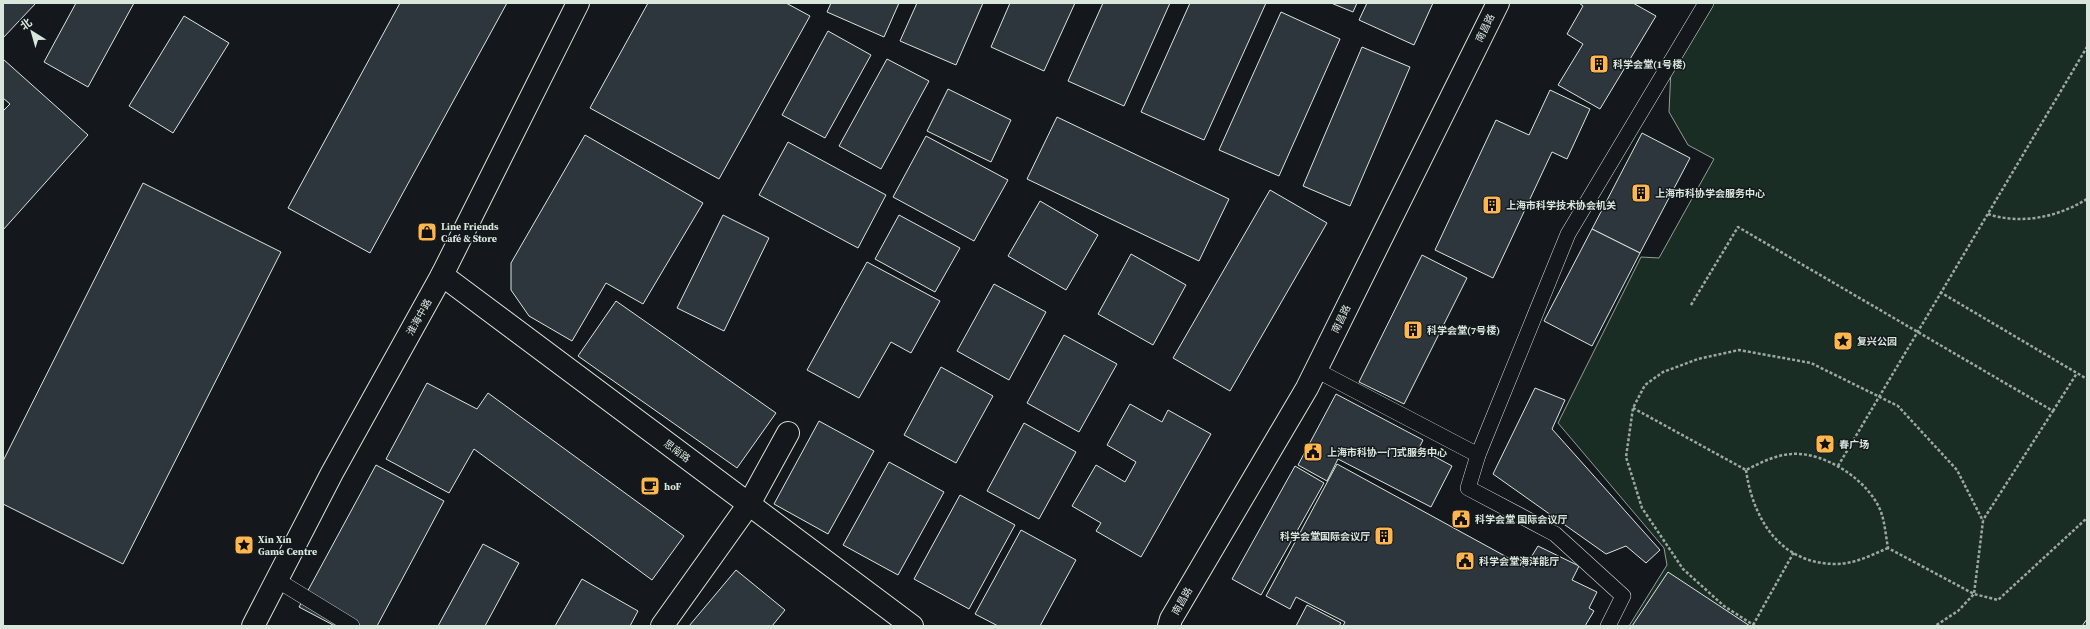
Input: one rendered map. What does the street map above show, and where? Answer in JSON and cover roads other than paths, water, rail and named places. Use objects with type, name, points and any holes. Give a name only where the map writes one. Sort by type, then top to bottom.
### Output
[{"type":"street","name":"淮海中路","points":[[253,626],[332,473],[442,276],[578,3]]},
{"type":"street","name":"南昌路","points":[[1174,624],[1316,370],[1498,3]]},
{"type":"street","name":"思南路","points":[[442,276],[912,626]]},
{"type":"street","points":[[662,626],[749,504],[788,433]]},
{"type":"lane","points":[[1608,626],[1624,596],[1555,534],[1468,488],[1478,455],[1568,234],[1706,3]]},
{"type":"lane","points":[[1316,370],[1478,455]]},
{"type":"lane","points":[[277,580],[352,626]]},
{"type":"place","name":"科学会堂(1号楼)","points":[[1599,64]]},
{"type":"place","name":"上海市科协学会服务中心","points":[[1641,193]]},
{"type":"place","name":"上海市科学技术协会机关","points":[[1492,205]]},
{"type":"place","name":"Line Friends Café & Store","points":[[427,232]]},
{"type":"place","name":"科学会堂(7号楼)","points":[[1413,330]]},
{"type":"place","name":"复兴公园","points":[[1843,341]]},
{"type":"place","name":"春广场","points":[[1825,444]]},
{"type":"place","name":"上海市科协一门式服务中心","points":[[1313,452]]},
{"type":"place","name":"hoF","points":[[650,486]]},
{"type":"place","name":"科学会堂 国际会议厅","points":[[1461,519]]},
{"type":"place","name":"科学会堂国际会议厅","points":[[1384,536]]},
{"type":"place","name":"Xin Xin Game Centre","points":[[244,545]]},
{"type":"place","name":"科学会堂海洋能厅","points":[[1465,561]]}]
